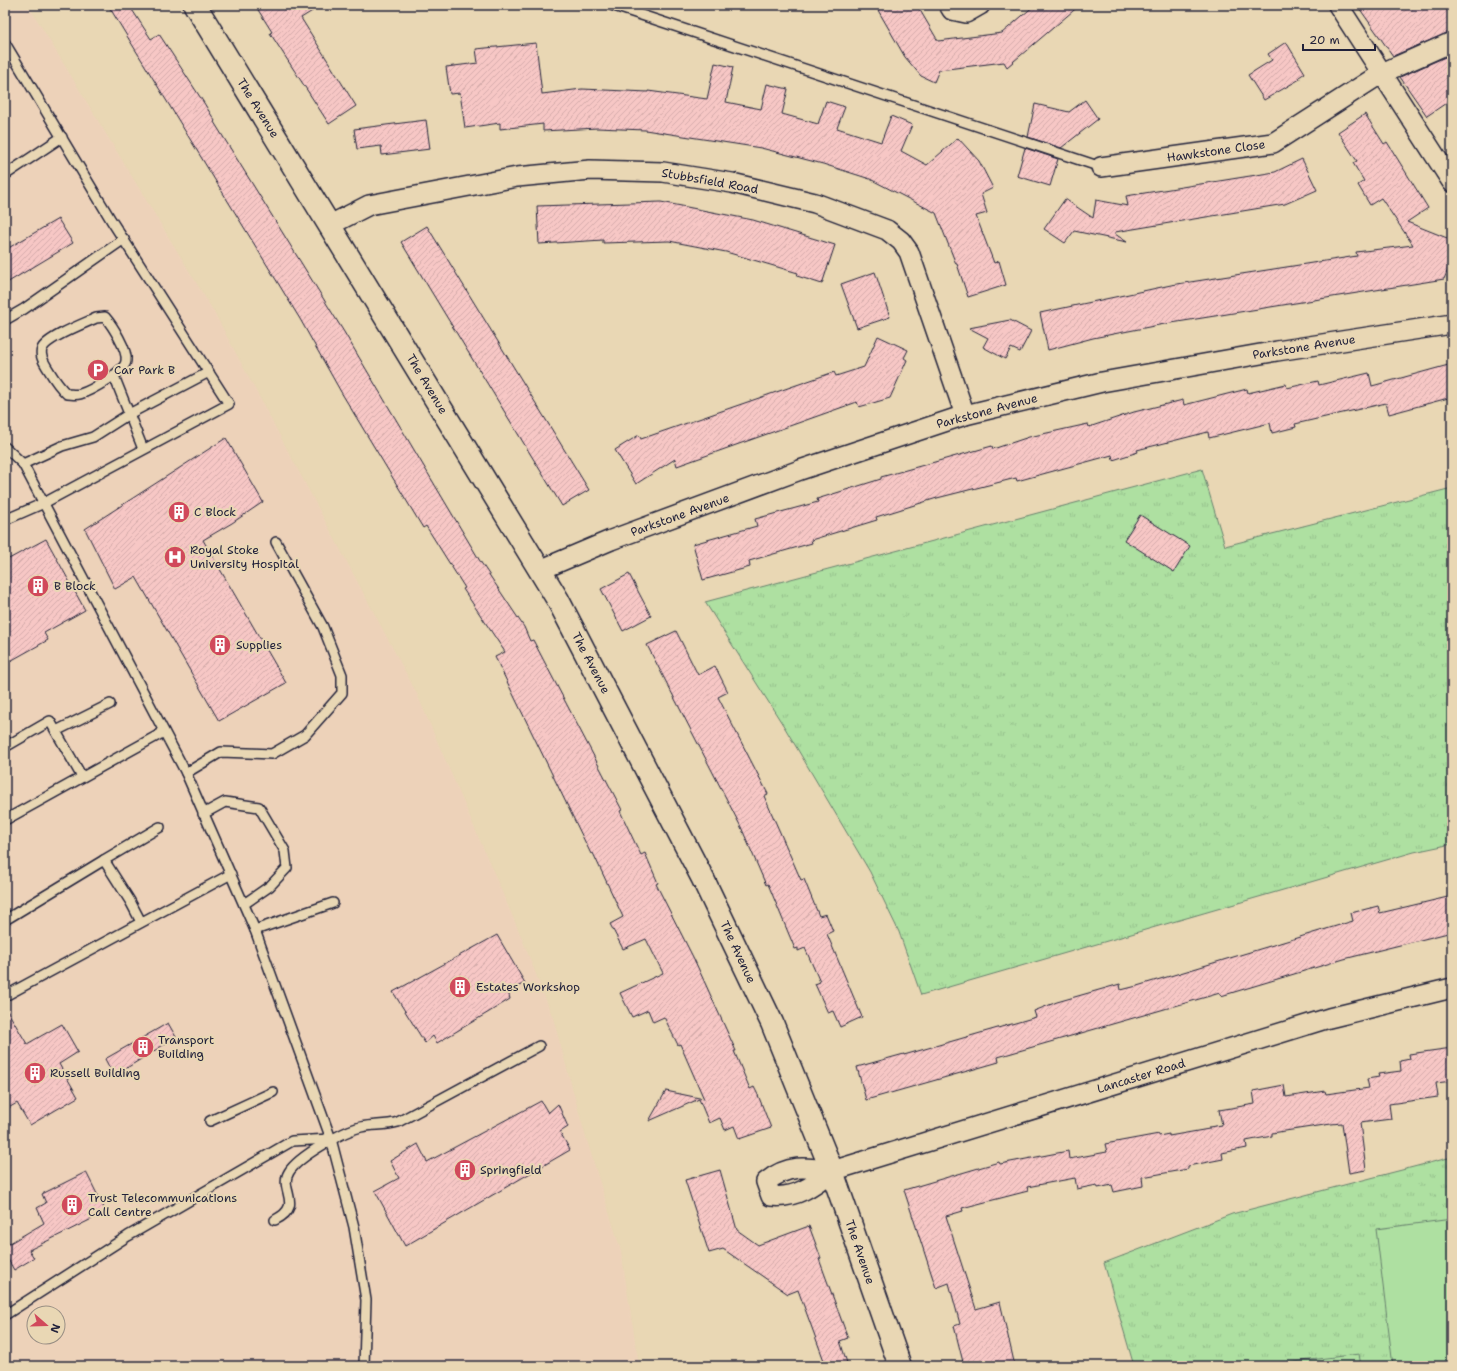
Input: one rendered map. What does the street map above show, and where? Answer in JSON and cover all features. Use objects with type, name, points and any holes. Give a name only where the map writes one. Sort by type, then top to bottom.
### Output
[{"type":"street","name":"The Avenue","points":[[195,5],[562,607],[703,879],[772,1023],[832,1171],[900,1366]]},
{"type":"street","points":[[949,5],[952,10],[966,13],[980,5]]},
{"type":"street","points":[[1338,5],[1452,182]]},
{"type":"street","name":"Hawkstone Close","points":[[1101,167],[1273,143],[1382,73],[1452,42]]},
{"type":"street","name":"Stubbsfield Road","points":[[330,225],[369,205],[517,177],[590,170],[663,172],[732,183],[815,203],[887,230],[905,246],[965,415]]},
{"type":"street","name":"Parkstone Avenue","points":[[540,570],[611,540],[800,470],[965,415],[1102,382],[1277,351],[1452,324]]},
{"type":"street","name":"Lancaster Road","points":[[832,1171],[1329,1018],[1452,988]]},
{"type":"lane","points":[[611,5],[1101,167]]},
{"type":"lane","points":[[5,43],[124,239],[229,404],[44,503],[5,520]]},
{"type":"lane","points":[[5,175],[62,137]]},
{"type":"lane","points":[[5,320],[24,309],[124,239]]},
{"type":"lane","points":[[105,317],[122,344],[127,359],[126,365],[114,376],[80,394],[67,394],[58,386],[46,365],[41,355],[42,348],[49,341],[96,318],[105,317]]},
{"type":"lane","points":[[23,464],[62,446],[93,437],[129,414],[209,372]]},
{"type":"lane","points":[[114,376],[143,449]]},
{"type":"lane","points":[[5,447],[23,464],[62,535],[186,773],[255,930],[331,1139],[354,1227],[366,1300],[364,1366]]},
{"type":"lane","points":[[186,773],[221,752],[272,754],[305,735],[342,693],[342,675],[323,627],[276,542]]},
{"type":"lane","points":[[56,732],[110,704]]},
{"type":"lane","points":[[5,747],[50,721],[82,777]]},
{"type":"lane","points":[[5,820],[164,732]]},
{"type":"lane","points":[[203,814],[225,802],[259,807],[285,851],[287,868],[270,886],[244,904]]},
{"type":"lane","points":[[5,920],[160,827]]},
{"type":"lane","points":[[104,860],[141,922]]},
{"type":"lane","points":[[5,996],[231,874]]},
{"type":"lane","points":[[255,930],[333,903]]},
{"type":"lane","points":[[275,1220],[286,1215],[290,1206],[287,1182],[288,1172],[331,1139],[361,1127],[387,1126],[398,1122],[539,1046]]},
{"type":"lane","points":[[210,1121],[273,1092]]},
{"type":"lane","points":[[5,1316],[128,1236],[292,1141],[331,1139]]},
{"type":"shaded area","name":"Royal Stoke University Hospital","points":[[5,5],[28,5],[214,312],[416,692],[521,936],[553,1018],[584,1131],[621,1251],[639,1366],[5,1366]]},
{"type":"green space","points":[[1202,469],[1225,546],[1452,488],[1452,844],[1414,852],[921,995],[899,932],[870,872],[785,728],[705,602]]},
{"type":"green space","points":[[1452,1157],[1452,1366],[1134,1366],[1104,1263],[1232,1214]]},
{"type":"green space","points":[[1452,1219],[1452,1366],[1393,1366],[1376,1229]]},
{"type":"green space","points":[[1359,1354],[1361,1366],[1261,1366]]},
{"type":"building","points":[[108,5],[129,5],[151,39],[159,34],[204,103],[215,121],[214,122],[344,332],[480,561],[524,627],[530,641],[533,640],[622,810],[620,811],[641,855],[645,853],[658,883],[656,884],[694,959],[736,1051],[734,1051],[750,1089],[754,1087],[771,1128],[739,1139],[734,1126],[725,1130],[720,1118],[709,1123],[699,1099],[649,1121],[666,1091],[704,1099],[680,1044],[678,1045],[664,1017],[653,1022],[648,1010],[632,1017],[620,993],[663,973],[646,939],[623,949],[610,924],[623,917],[593,853],[591,854],[495,657],[505,652],[463,589],[465,588],[426,526],[423,528],[341,392],[300,319]]},
{"type":"building","points":[[255,5],[322,5],[301,18],[356,106],[329,124],[270,33],[272,32]]},
{"type":"building","points":[[875,5],[917,5],[938,41],[1002,33],[1035,5],[1080,5],[1007,67],[1004,62],[939,70],[934,82],[921,76],[905,57]]},
{"type":"building","points":[[1357,5],[1452,5],[1452,31],[1393,56]]},
{"type":"building","points":[[1286,42],[1305,73],[1299,77],[1300,79],[1264,100],[1248,75],[1272,60],[1268,54]]},
{"type":"building","points":[[536,43],[542,94],[582,89],[648,91],[707,99],[715,63],[733,67],[726,102],[761,109],[767,84],[788,89],[782,114],[818,124],[826,101],[845,107],[837,128],[881,142],[891,116],[912,125],[901,151],[927,165],[958,138],[979,161],[993,188],[981,194],[987,213],[976,216],[994,263],[999,261],[1006,285],[968,297],[957,264],[936,213],[870,179],[823,164],[761,148],[645,130],[597,128],[543,131],[543,124],[500,129],[500,123],[465,128],[460,93],[450,94],[446,67],[478,63],[476,49]]},
{"type":"building","points":[[1452,54],[1452,99],[1427,116],[1400,77]]},
{"type":"building","points":[[1085,100],[1098,119],[1061,148],[1028,137],[1035,104],[1069,112]]},
{"type":"building","points":[[1365,114],[1384,144],[1387,142],[1428,208],[1407,222],[1452,240],[1452,260],[1444,279],[1159,325],[1093,338],[1048,350],[1040,313],[1171,285],[1357,256],[1356,252],[1413,245],[1381,198],[1370,205],[1358,185],[1364,181],[1353,163],[1357,161],[1338,132]]},
{"type":"building","points":[[426,120],[430,149],[382,155],[381,146],[357,149],[354,129]]},
{"type":"building","points":[[1025,148],[1058,159],[1050,186],[1017,176]]},
{"type":"building","points":[[1302,159],[1317,190],[1285,204],[1115,232],[1115,234],[1127,242],[1074,231],[1065,243],[1044,229],[1065,199],[1093,218],[1096,200],[1128,206],[1126,196],[1275,172]]},
{"type":"building","points":[[661,202],[753,220],[835,245],[822,284],[797,276],[798,273],[726,252],[669,241],[603,243],[603,240],[539,244],[537,206]]},
{"type":"building","points":[[58,219],[73,243],[5,284],[5,250]]},
{"type":"building","points":[[427,226],[589,490],[562,506],[401,242]]},
{"type":"building","points":[[875,272],[890,317],[857,328],[841,284]]},
{"type":"building","points":[[1010,320],[1031,331],[1020,352],[1011,348],[1005,359],[983,347],[988,338],[969,328]]},
{"type":"building","points":[[878,336],[908,350],[904,358],[907,360],[890,398],[859,407],[857,402],[677,466],[675,459],[636,484],[615,450],[639,435],[641,439],[834,372],[836,376],[864,367]]},
{"type":"building","points":[[1452,364],[1452,397],[1389,414],[1386,403],[1295,424],[1296,427],[1272,433],[1270,423],[1209,438],[1208,432],[1137,450],[1138,452],[1113,460],[1112,455],[1017,481],[1016,478],[937,498],[876,517],[877,520],[811,540],[812,543],[749,561],[750,567],[703,580],[693,544],[757,526],[755,519],[818,502],[817,499],[881,479],[881,477],[992,446],[993,449],[1029,437],[1088,424],[1089,427],[1134,412],[1183,400],[1184,405],[1247,389],[1248,393],[1286,384],[1287,388],[1318,381],[1319,385],[1369,373],[1372,386]]},
{"type":"building","points":[[226,438],[263,502],[203,540],[286,683],[219,721],[136,577],[115,589],[85,529]]},
{"type":"building","points":[[1140,515],[1190,546],[1174,572],[1124,540]]},
{"type":"building","name":"B Block","points":[[46,539],[85,610],[44,633],[48,640],[5,664],[5,561]]},
{"type":"building","points":[[629,574],[651,616],[623,631],[601,589]]},
{"type":"building","points":[[676,631],[698,675],[715,666],[728,692],[718,697],[768,794],[764,796],[801,880],[804,879],[819,916],[826,914],[833,931],[827,934],[862,1017],[840,1027],[833,1011],[828,1013],[815,984],[820,982],[805,948],[798,951],[798,948],[795,949],[768,884],[766,885],[741,827],[647,645]]},
{"type":"building","points":[[1452,896],[1452,932],[1344,959],[1221,996],[1220,993],[998,1057],[999,1062],[866,1100],[857,1067],[1036,1017],[1034,1011],[1057,1002],[1120,984],[1121,990],[1137,986],[1353,921],[1351,913],[1378,906],[1380,913]]},
{"type":"building","name":"Estates Workshop","points":[[497,935],[525,983],[508,991],[510,999],[489,1012],[437,1043],[433,1036],[425,1043],[393,992]]},
{"type":"building","name":"Russell Building","points":[[5,1007],[27,1044],[62,1024],[78,1052],[59,1064],[78,1097],[30,1125],[17,1103],[5,1110]]},
{"type":"building","name":"Transport Building","points":[[168,1023],[176,1037],[114,1076],[105,1059]]},
{"type":"building","points":[[1452,1048],[1452,1081],[1436,1083],[1438,1097],[1389,1104],[1391,1119],[1360,1123],[1366,1170],[1349,1173],[1342,1123],[1331,1124],[1272,1133],[1272,1136],[1246,1141],[1247,1148],[1222,1153],[1223,1159],[1188,1166],[1188,1169],[1142,1177],[1143,1186],[1114,1192],[1112,1185],[1098,1188],[1097,1185],[1077,1189],[1075,1178],[1027,1187],[1028,1191],[962,1208],[963,1211],[946,1216],[976,1309],[1000,1302],[1015,1366],[964,1366],[954,1326],[960,1324],[949,1283],[936,1288],[904,1190],[999,1162],[1000,1164],[1068,1151],[1069,1159],[1107,1152],[1105,1144],[1159,1134],[1159,1136],[1169,1134],[1169,1136],[1209,1129],[1209,1127],[1222,1125],[1219,1110],[1255,1104],[1253,1091],[1284,1085],[1286,1097],[1325,1091],[1326,1094],[1369,1088],[1367,1079],[1379,1077],[1378,1074],[1401,1071],[1400,1061],[1410,1059],[1409,1054]]},
{"type":"building","name":"Springfield","points":[[541,1101],[548,1113],[558,1104],[568,1127],[560,1132],[570,1150],[405,1246],[375,1191],[399,1178],[390,1161],[418,1144],[427,1162]]},
{"type":"building","points":[[720,1170],[737,1230],[758,1245],[809,1226],[821,1258],[819,1259],[848,1338],[840,1341],[848,1366],[826,1366],[798,1290],[788,1294],[723,1249],[709,1253],[685,1180]]},
{"type":"building","name":"Trust Telecommunications Call Centre","points":[[86,1172],[106,1212],[29,1250],[34,1258],[14,1270],[5,1254],[5,1246],[44,1223],[37,1208],[46,1203],[42,1194]]},
{"type":"place","name":"Car Park B","points":[[98,370]]},
{"type":"place","name":"C Block","points":[[179,512]]},
{"type":"place","name":"Royal Stoke University Hospital","points":[[175,557]]},
{"type":"place","name":"B Block","points":[[38,586]]},
{"type":"place","name":"Supplies","points":[[220,645]]},
{"type":"place","name":"Estates Workshop","points":[[460,987]]},
{"type":"place","name":"Transport Building","points":[[143,1047]]},
{"type":"place","name":"Russell Building","points":[[35,1073]]},
{"type":"place","name":"Springfield","points":[[465,1170]]},
{"type":"place","name":"Trust Telecommunications Call Centre","points":[[72,1205]]}]
